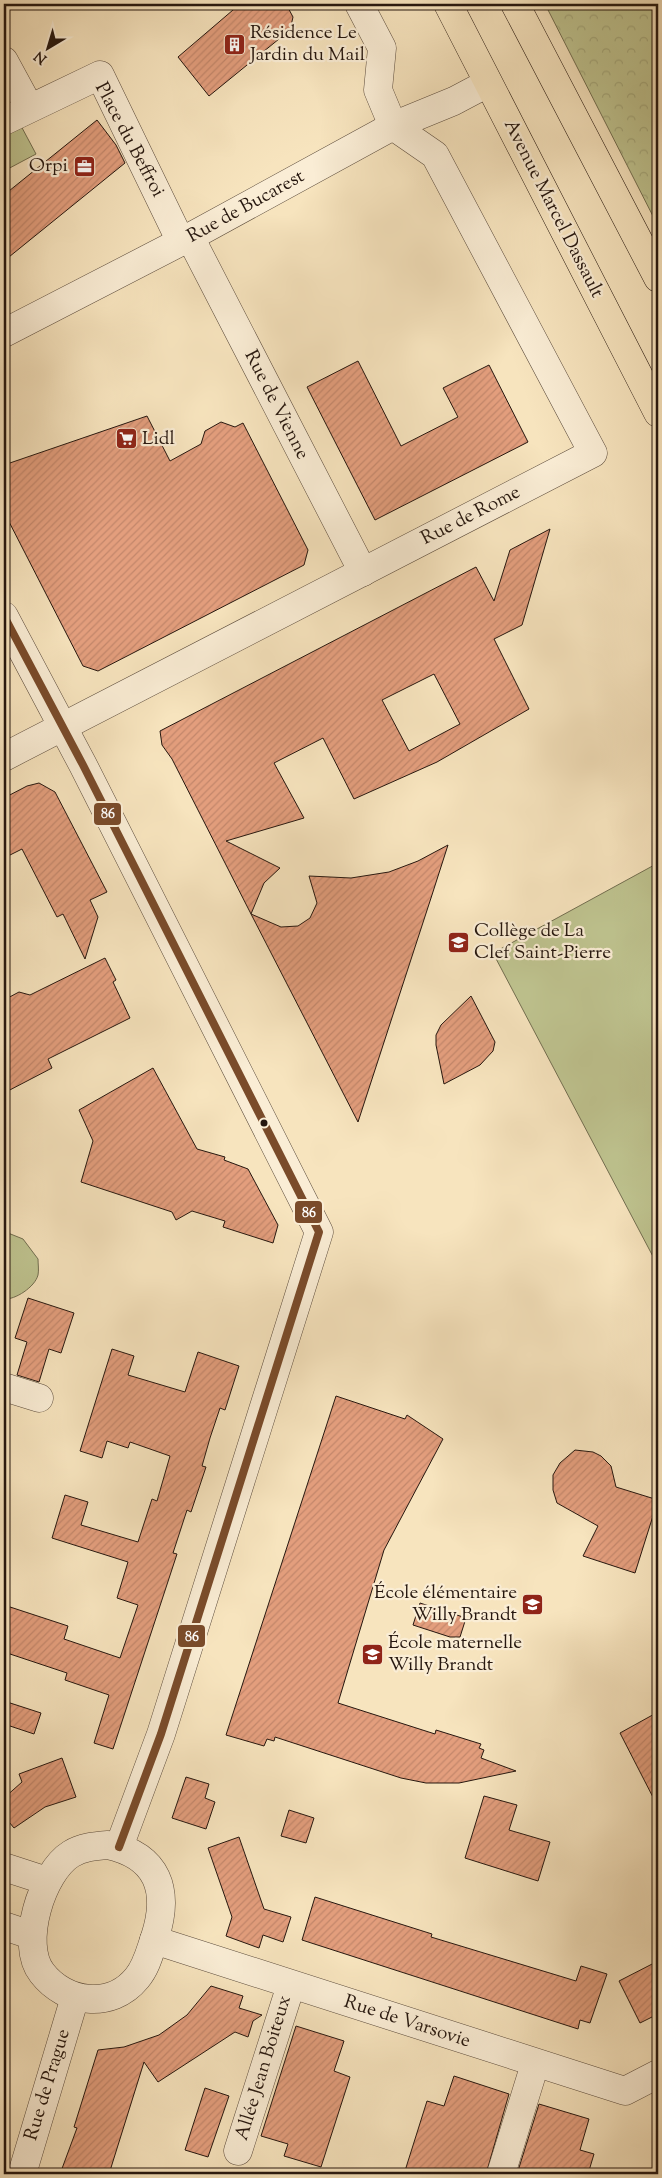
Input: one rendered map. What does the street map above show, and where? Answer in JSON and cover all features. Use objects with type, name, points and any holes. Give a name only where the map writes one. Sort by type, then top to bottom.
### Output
[{"type":"main road","name":"Avenue Marcel Dassault","points":[[448,4],[658,413]]},
{"type":"main road","points":[[515,4],[658,278]]},
{"type":"street","points":[[359,4],[382,48],[378,90],[394,126]]},
{"type":"street","points":[[4,60],[29,108]]},
{"type":"street","name":"Place du Beffroi","points":[[4,121],[100,75],[186,240]]},
{"type":"street","name":"Rue de Bucarest","points":[[4,333],[186,240],[394,126],[454,101],[488,83]]},
{"type":"street","name":"Rue de Rome","points":[[4,757],[593,453],[436,155],[394,126]]},
{"type":"street","name":"Rue de Vienne","points":[[186,240],[363,572]]},
{"type":"street","points":[[4,616],[63,725],[319,1232],[161,1734],[119,1848]]},
{"type":"street","points":[[4,1386],[39,1398]]},
{"type":"street","points":[[108,1845],[119,1848],[142,1859],[154,1874],[161,1891],[162,1910],[154,1940],[146,1963],[137,1979],[122,1991],[105,1998],[86,1999],[68,1995],[52,1985],[40,1971],[32,1953],[31,1935],[47,1881],[57,1865],[72,1853],[89,1846],[108,1845]]},
{"type":"street","points":[[4,1867],[47,1881]]},
{"type":"street","points":[[4,1926],[31,1935]]},
{"type":"street","name":"Rue de Varsovie","points":[[154,1940],[535,2064],[625,2091],[658,2074]]},
{"type":"street","name":"Allée Jean Boiteux","points":[[238,2151],[290,1985]]},
{"type":"street","name":"Rue de Prague","points":[[22,2174],[75,1997]]},
{"type":"street","points":[[501,2174],[535,2064]]},
{"type":"green space","points":[[545,4],[658,4],[658,226]]},
{"type":"green space","points":[[12,109],[36,154],[4,171],[4,113]]},
{"type":"green space","points":[[658,863],[658,1266],[493,953]]},
{"type":"green space","points":[[8,1233],[23,1239],[38,1259],[38,1275],[33,1284],[24,1292],[4,1299],[4,1235]]},
{"type":"building","name":"Résidence Le Jardin du Mail","points":[[240,4],[286,4],[293,17],[290,30],[209,96],[178,57]]},
{"type":"building","points":[[97,120],[116,145],[125,163],[4,261],[4,195]]},
{"type":"building","points":[[358,361],[401,446],[458,417],[443,388],[489,365],[528,442],[375,520],[307,387]]},
{"type":"building","points":[[147,416],[170,461],[201,444],[205,431],[221,422],[235,427],[243,423],[308,550],[304,565],[98,671],[83,666],[4,512],[4,465]]},
{"type":"building","points":[[550,529],[522,625],[494,639],[529,709],[437,762],[354,799],[323,738],[274,763],[304,818],[226,841],[280,868],[264,883],[251,914],[172,759],[162,745],[160,731],[476,567],[494,601],[510,550]],"holes":[[[434,674],[460,724],[409,751],[382,700]]]},
{"type":"building","points":[[39,783],[55,792],[107,892],[90,900],[98,917],[85,959],[63,914],[57,917],[22,849],[4,858],[4,798],[27,786]]},
{"type":"building","points":[[448,845],[358,1122],[251,914],[281,927],[298,926],[310,918],[317,903],[309,876],[351,878],[389,872],[418,861]]},
{"type":"building","points":[[105,958],[116,980],[113,982],[130,1018],[48,1059],[52,1068],[4,1093],[4,1000],[19,992],[30,995]]},
{"type":"building","points":[[471,996],[495,1042],[493,1051],[480,1065],[444,1084],[436,1045],[436,1035],[441,1025]]},
{"type":"building","points":[[153,1068],[197,1149],[225,1157],[224,1160],[248,1169],[278,1225],[273,1243],[223,1227],[225,1221],[192,1211],[176,1220],[172,1212],[81,1182],[93,1141],[79,1110]]},
{"type":"building","points":[[28,1298],[74,1313],[61,1353],[49,1349],[39,1382],[17,1375],[27,1342],[15,1338]]},
{"type":"building","points":[[112,1349],[134,1356],[128,1375],[185,1392],[198,1352],[239,1366],[225,1410],[220,1408],[210,1438],[202,1466],[206,1467],[191,1512],[187,1510],[173,1553],[177,1554],[113,1749],[94,1743],[109,1695],[65,1680],[67,1673],[4,1652],[4,1605],[68,1626],[64,1639],[120,1658],[138,1605],[117,1598],[128,1562],[52,1538],[65,1495],[88,1502],[81,1525],[138,1542],[152,1499],[157,1501],[170,1456],[130,1442],[128,1448],[107,1441],[102,1458],[80,1451]]},
{"type":"building","points":[[336,1396],[405,1419],[407,1415],[443,1439],[384,1550],[338,1703],[435,1734],[436,1730],[481,1744],[479,1748],[484,1750],[481,1758],[516,1771],[459,1783],[426,1783],[401,1778],[275,1737],[274,1741],[267,1739],[264,1746],[226,1735]]},
{"type":"building","points":[[575,1450],[593,1452],[601,1456],[611,1466],[616,1487],[658,1500],[635,1573],[583,1556],[598,1526],[557,1503],[553,1490],[553,1475],[560,1463]]},
{"type":"building","points":[[420,1603],[466,1618],[460,1637],[450,1637],[413,1625]]},
{"type":"building","points":[[4,1701],[41,1713],[34,1734],[4,1724]]},
{"type":"building","points":[[658,1712],[658,1807],[620,1733]]},
{"type":"building","points":[[62,1758],[76,1797],[45,1807],[14,1828],[4,1816],[4,1798],[22,1782],[19,1774]]},
{"type":"building","points":[[186,1777],[209,1784],[205,1798],[215,1802],[206,1829],[172,1818]]},
{"type":"building","points":[[484,1796],[517,1805],[509,1830],[550,1842],[538,1881],[465,1858]]},
{"type":"building","points":[[289,1810],[314,1818],[306,1843],[281,1836]]},
{"type":"building","points":[[239,1837],[264,1909],[291,1917],[283,1942],[263,1935],[259,1948],[226,1936],[232,1917],[208,1848]]},
{"type":"building","points":[[315,1897],[432,1934],[431,1937],[576,1981],[581,1966],[607,1974],[590,2023],[580,2020],[578,2029],[302,1940]]},
{"type":"building","points":[[658,1961],[658,2014],[640,2023],[619,1981]]},
{"type":"building","points":[[211,1986],[243,1996],[239,2008],[262,2015],[253,2021],[248,2037],[235,2032],[158,2082],[144,2062],[109,2174],[60,2174],[77,2128],[74,2127],[98,2050],[124,2047],[159,2035],[187,2015]]},
{"type":"building","points":[[296,2026],[344,2041],[334,2071],[350,2077],[321,2167],[284,2156],[288,2144],[261,2136]]},
{"type":"building","points":[[454,2076],[509,2094],[486,2174],[404,2174],[427,2101],[444,2106]]},
{"type":"building","points":[[205,2088],[229,2096],[208,2157],[185,2150]]},
{"type":"building","points":[[539,2104],[589,2119],[580,2150],[594,2154],[588,2174],[517,2174]]},
{"type":"transit line","name":"86","points":[[4,616],[83,765],[319,1232],[161,1734],[119,1847]]},
{"type":"place","name":"Résidence Le Jardin du Mail","points":[[234,44]]},
{"type":"place","name":"Orpi","points":[[84,166]]},
{"type":"place","name":"Lidl","points":[[126,439]]},
{"type":"place","name":"Collège de La Clef Saint-Pierre","points":[[458,942]]},
{"type":"place","name":"École élémentaire Willy Brandt","points":[[533,1604]]},
{"type":"place","name":"École maternelle Willy Brandt","points":[[372,1654]]}]
